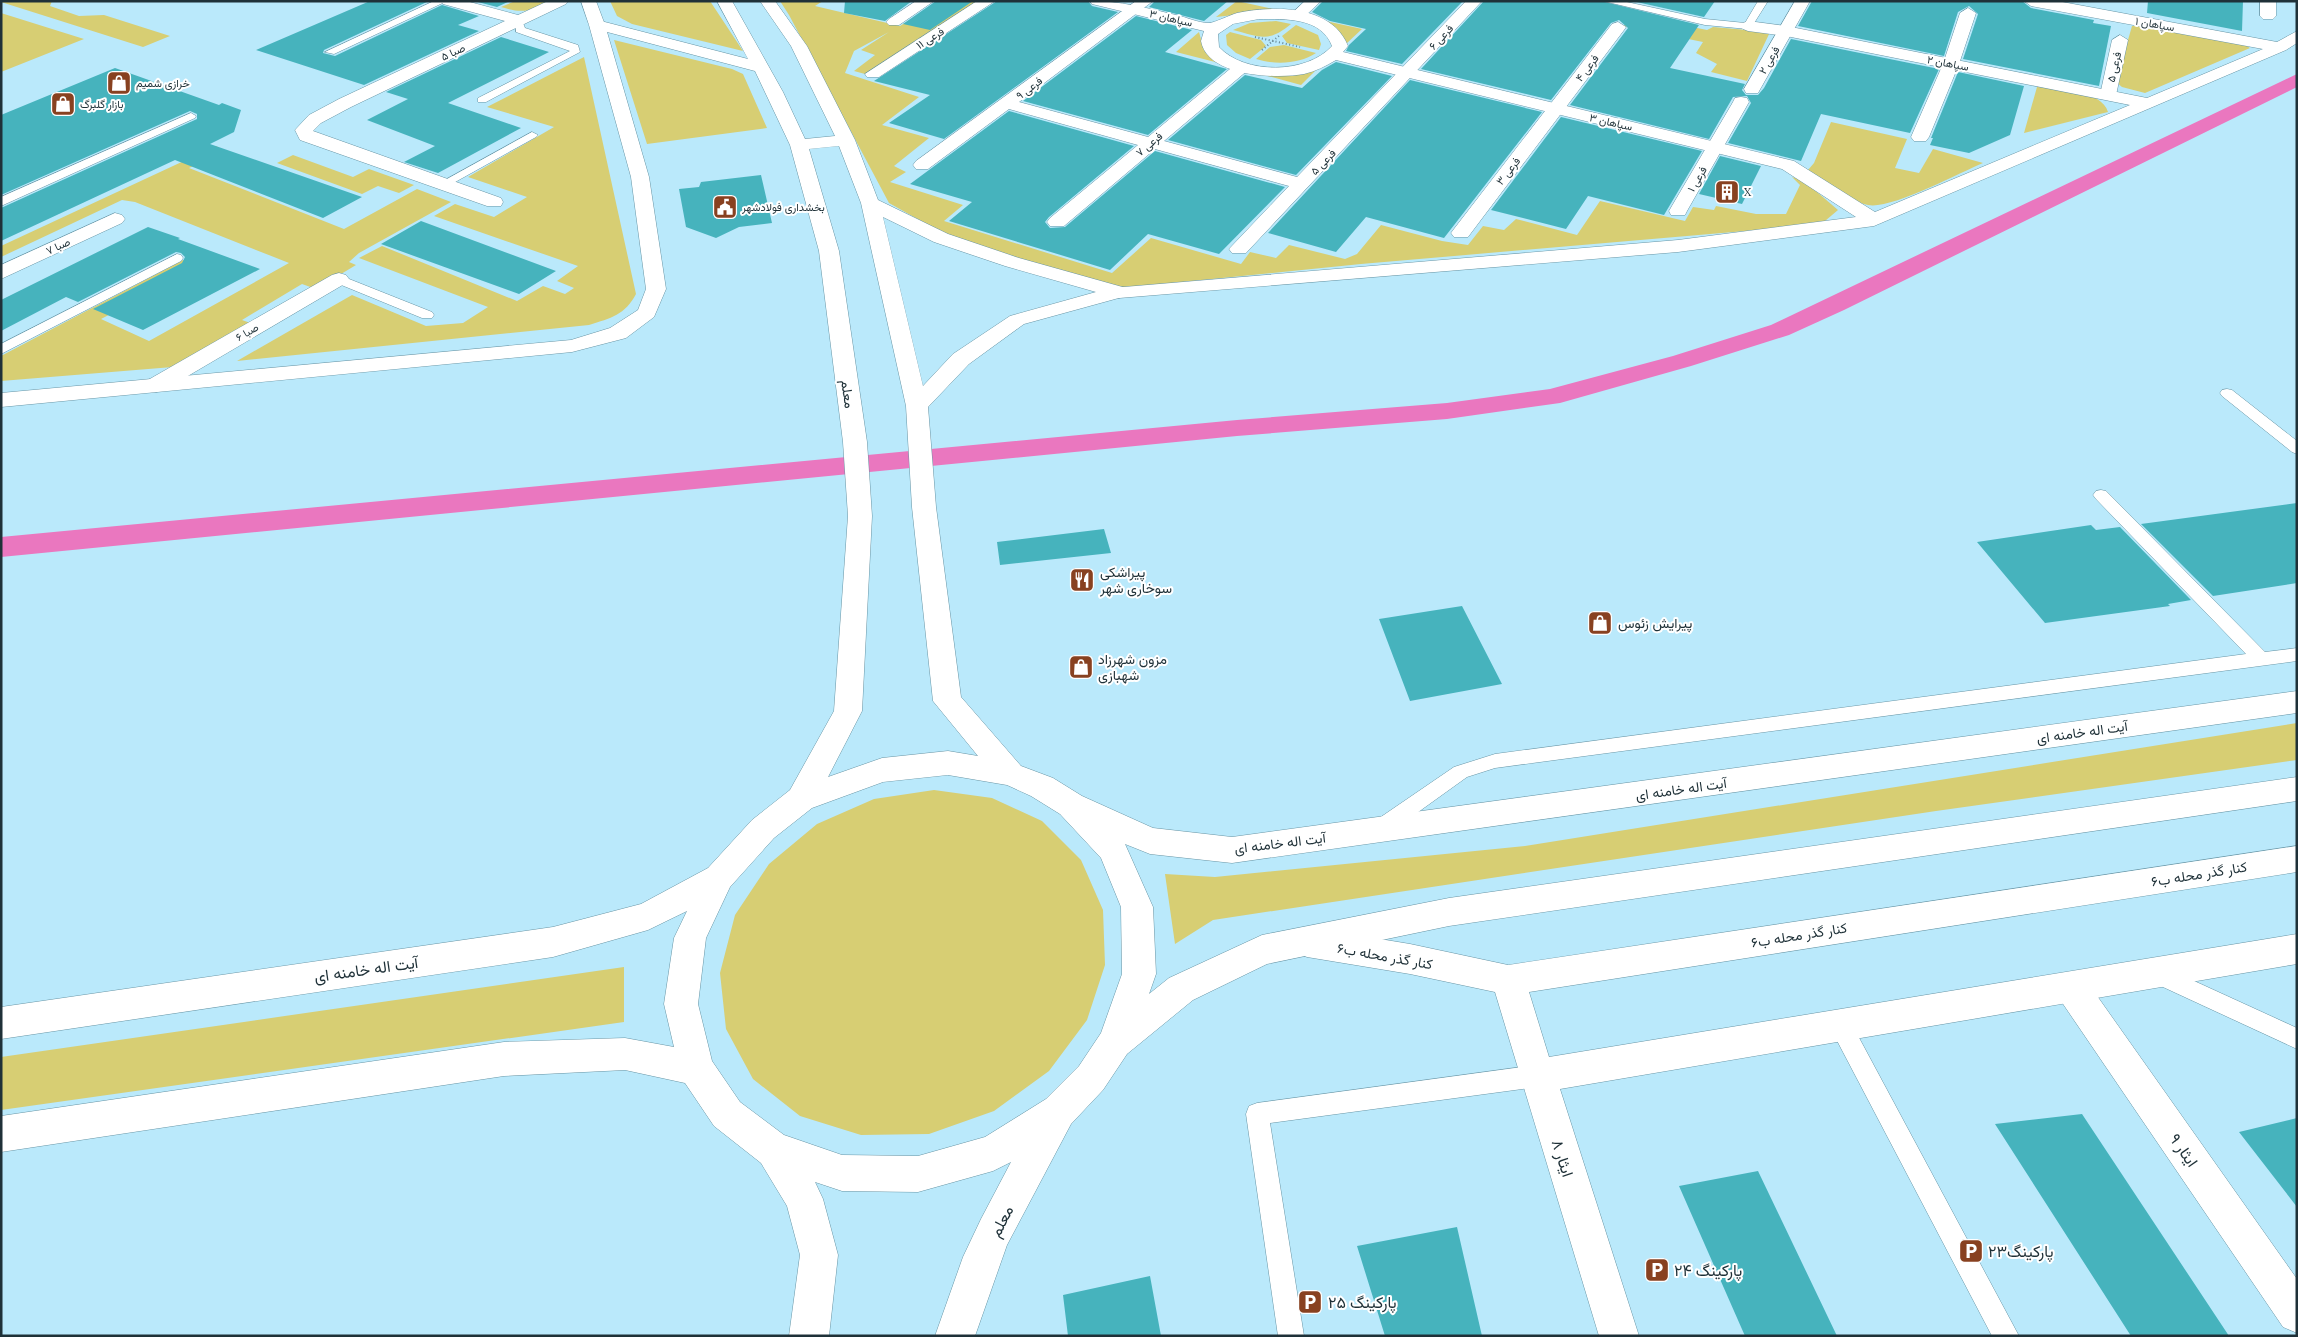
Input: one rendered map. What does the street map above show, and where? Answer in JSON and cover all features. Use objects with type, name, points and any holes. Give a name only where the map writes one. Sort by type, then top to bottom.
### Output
[{"type":"street","points":[[448,1],[518,20]]},
{"type":"street","name":"صبا ۵","points":[[444,184],[306,136],[304,130],[315,119],[345,103],[561,1]]},
{"type":"street","points":[[1,400],[572,346],[618,333],[647,313],[656,289],[640,177],[597,25],[588,1]]},
{"type":"street","name":"معلم","points":[[724,1],[775,92],[799,145],[829,251],[855,442],[860,516],[848,711],[801,799]]},
{"type":"street","points":[[767,1],[798,46],[846,140],[870,203],[917,406],[924,507],[947,701],[1010,774]]},
{"type":"street","points":[[894,22],[927,1]]},
{"type":"street","name":"فرعی ۱۱","points":[[873,74],[988,1]]},
{"type":"street","name":"سپاهان ۳","points":[[1097,1],[1140,6],[1215,29]]},
{"type":"street","points":[[1297,16],[1314,1]]},
{"type":"street","name":"فرعی ۶","points":[[1408,74],[1475,1]]},
{"type":"street","points":[[1786,31],[1803,1]]},
{"type":"street","name":"سپاهان ۱","points":[[2031,1],[2280,46]]},
{"type":"street","name":"فرعی ۹","points":[[922,165],[1140,6]]},
{"type":"street","points":[[1920,137],[1951,64],[1968,13]]},
{"type":"street","points":[[1259,14],[1297,16],[1323,25],[1338,37],[1340,46],[1335,56],[1306,69],[1263,70],[1242,67],[1226,61],[1215,53],[1209,45],[1209,36],[1215,29],[1241,17],[1259,14]]},
{"type":"street","points":[[597,25],[760,67]]},
{"type":"street","name":"سپاهان ۲","points":[[1748,26],[1786,31],[2148,103]]},
{"type":"street","name":"فرعی ۴","points":[[1556,109],[1618,27]]},
{"type":"street","name":"فرعی ۲","points":[[1715,147],[1786,31]]},
{"type":"street","points":[[917,406],[961,359],[1017,320],[1119,292],[1678,246],[1874,220],[2280,46],[2297,36]]},
{"type":"street","name":"فرعی ۵","points":[[2108,95],[2120,40]]},
{"type":"street","name":"سپاهان ۳","points":[[1335,56],[1788,165],[1874,220]]},
{"type":"street","name":"فرعی ۷","points":[[1057,222],[1242,67]]},
{"type":"street","name":"فرعی ۵","points":[[1239,250],[1408,74]]},
{"type":"street","points":[[1008,104],[1302,184]]},
{"type":"street","name":"فرعی ۳","points":[[1461,233],[1556,109]]},
{"type":"street","points":[[799,145],[846,140]]},
{"type":"street","name":"فرعی ۱","points":[[1678,211],[1715,147]]},
{"type":"street","points":[[444,184],[494,202]]},
{"type":"street","points":[[870,203],[941,238],[1012,262],[1119,292]]},
{"type":"street","name":"صبا ۷","points":[[1,273],[116,219]]},
{"type":"street","name":"صبا ۶","points":[[156,385],[339,279]]},
{"type":"street","name":"آیت اله خامنه ای","points":[[1071,805],[1150,840],[1232,850],[1376,832],[2297,702]]},
{"type":"street","points":[[948,764],[1010,774],[1042,787],[1071,805],[1113,850],[1137,907],[1139,974],[1115,1042],[1090,1078],[1059,1111],[993,1153],[918,1174],[842,1173],[774,1150],[727,1114],[696,1068],[682,1004],[690,938],[719,878],[763,829],[801,799],[882,770],[948,764]]},
{"type":"street","points":[[1115,1042],[1182,989],[1262,950],[1303,941],[1449,912],[2297,789]]},
{"type":"street","name":"کنار گذر محله ب۶","points":[[1303,941],[1410,959],[1508,980],[2297,859]]},
{"type":"street","name":"آیت اله خامنه ای","points":[[1,1023],[552,942],[648,916],[719,878]]},
{"type":"street","points":[[1537,1076],[2297,949]]},
{"type":"street","name":"ایثار ۸","points":[[1508,980],[1619,1336]]},
{"type":"street","name":"ایثار ۹","points":[[2071,987],[2297,1314]]},
{"type":"street","points":[[1,1134],[504,1059],[625,1054],[696,1068]]},
{"type":"street","name":"معلم","points":[[955,1336],[977,1272],[994,1232],[1059,1111]]},
{"type":"street","points":[[774,1150],[804,1199],[819,1255],[809,1336]]},
{"type":"lane","points":[[330,52],[442,1]]},
{"type":"lane","points":[[1608,1],[1705,22],[1748,26],[1763,1]]},
{"type":"lane","points":[[482,100],[575,52],[574,47],[520,30],[518,20]]},
{"type":"lane","points":[[1,202],[191,116]]},
{"type":"lane","points":[[444,184],[532,134]]},
{"type":"lane","points":[[1,350],[177,258]]},
{"type":"lane","points":[[339,279],[427,316]]},
{"type":"lane","points":[[2227,393],[2297,449]]},
{"type":"lane","points":[[2101,495],[2260,659]]},
{"type":"lane","points":[[1376,832],[1461,772],[1495,761],[2297,654]]},
{"type":"lane","points":[[2154,973],[2297,1039]]},
{"type":"lane","points":[[1841,1026],[2006,1336]]},
{"type":"lane","points":[[1291,1336],[1257,1114],[1537,1076]]},
{"type":"path","points":[[1242,67],[1296,22],[1297,16]]},
{"type":"path","points":[[1215,29],[1335,56]]},
{"type":"shaded area","points":[[52,1],[50,6],[79,16],[104,15],[170,36],[143,47],[1,2]]},
{"type":"shaded area","points":[[515,1],[551,1],[538,7],[521,11],[501,7]]},
{"type":"shaded area","points":[[610,1],[710,1],[743,51],[632,24],[617,16]]},
{"type":"shaded area","points":[[780,1],[823,1],[815,6],[900,26],[940,1],[981,1],[865,74],[854,71],[875,55],[861,50],[889,32],[854,51],[845,73],[919,97],[882,125],[929,138],[894,166],[906,172],[890,182],[963,205],[944,221],[1112,273],[1151,238],[1241,264],[1250,252],[1276,258],[1289,245],[1345,259],[1357,254],[1381,225],[1442,241],[1468,245],[1483,226],[1504,230],[1516,219],[1577,235],[1600,201],[1685,221],[1693,207],[1714,210],[1716,206],[1756,214],[1786,214],[1800,185],[1792,177],[1803,180],[1838,210],[1825,221],[1780,228],[1361,264],[1122,288],[1006,255],[939,231],[889,203]]},
{"type":"shaded area","points":[[1237,1],[1278,10],[1216,17]]},
{"type":"shaded area","points":[[1,13],[84,39],[1,72]]},
{"type":"shaded area","points":[[1633,15],[1707,30],[1713,27],[1770,32],[1747,81],[1711,72],[1717,64],[1696,53],[1703,42],[1624,26]]},
{"type":"shaded area","points":[[1321,20],[1362,29],[1346,44]]},
{"type":"shaded area","points":[[1276,21],[1291,24],[1276,34],[1264,37],[1233,30],[1250,23]]},
{"type":"shaded area","points":[[1296,25],[1318,35],[1321,44],[1319,50],[1287,43],[1282,36]]},
{"type":"shaded area","points":[[2132,26],[2149,26],[2241,42],[2250,48],[2145,93],[2122,87],[2116,82]]},
{"type":"shaded area","points":[[1199,32],[1202,43],[1223,64],[1176,52]]},
{"type":"shaded area","points":[[1230,32],[1261,40],[1266,46],[1250,59],[1236,53],[1227,45],[1226,35]]},
{"type":"shaded area","points":[[614,40],[732,69],[743,74],[767,128],[647,144]]},
{"type":"shaded area","points":[[1284,45],[1316,53],[1303,59],[1279,63],[1256,59],[1270,47]]},
{"type":"shaded area","points":[[584,57],[636,294],[627,307],[611,318],[589,325],[237,361],[352,295],[426,326],[463,323],[488,307],[359,258],[382,246],[517,301],[543,286],[565,294],[574,288],[557,281],[578,266],[434,216],[455,204],[494,217],[527,197],[468,177],[554,127],[487,107]]},
{"type":"shaded area","points":[[1316,70],[1301,85],[1264,75]]},
{"type":"shaded area","points":[[2037,87],[2067,90],[2088,95],[2097,99],[2108,112],[2024,133]]},
{"type":"shaded area","points":[[1831,122],[1907,139],[1895,168],[1919,173],[1933,149],[1983,163],[1908,197],[1878,205],[1860,203],[1844,195],[1808,170],[1814,163]]},
{"type":"shaded area","points":[[216,146],[225,151],[189,168],[344,229],[417,189],[451,202],[359,253],[349,262],[356,265],[316,289],[302,284],[242,320],[253,324],[185,366],[1,381],[1,356],[183,260],[201,267],[101,319],[149,341],[289,263],[135,202],[122,200],[1,257],[1,246]]},
{"type":"shaded area","points":[[293,155],[353,177],[369,169],[414,185],[399,193],[378,186],[362,194],[277,163]]},
{"type":"shaded area","points":[[2297,723],[2297,760],[1936,811],[1213,920],[1175,944],[1165,874],[1215,877],[1525,846]]},
{"type":"shaded area","points":[[934,790],[992,798],[1042,821],[1081,860],[1103,910],[1105,965],[1087,1020],[1049,1071],[994,1111],[929,1134],[861,1135],[800,1116],[753,1079],[726,1029],[720,973],[735,915],[769,864],[817,824],[874,799]]},
{"type":"shaded area","points":[[624,967],[624,1022],[1,1110],[1,1057]]},
{"type":"building","points":[[370,1],[429,1],[324,50],[323,53],[335,56],[442,5],[479,16],[458,25],[479,31],[364,85],[256,50]]},
{"type":"building","points":[[474,1],[510,1],[497,7]]},
{"type":"building","points":[[845,1],[912,1],[885,21],[844,13]]},
{"type":"building","points":[[936,1],[973,1],[930,30],[903,24]]},
{"type":"building","points":[[997,1],[1088,1],[1092,6],[1118,12],[944,139],[889,123],[930,95],[874,81]]},
{"type":"building","points":[[1155,1],[1228,1],[1204,21],[1149,7]]},
{"type":"building","points":[[1323,1],[1463,1],[1402,64],[1346,51],[1349,45],[1366,29],[1330,21],[1312,12]]},
{"type":"building","points":[[1484,1],[1601,1],[1699,25],[1670,68],[1745,84],[1742,90],[1746,95],[1758,95],[1764,88],[1791,39],[1939,69],[1910,133],[1821,114],[1801,161],[1728,143],[1751,103],[1747,96],[1733,97],[1709,139],[1570,105],[1628,28],[1619,20],[1611,23],[1551,100],[1421,69]]},
{"type":"building","points":[[1632,1],[1715,1],[1704,17]]},
{"type":"building","points":[[1812,1],[2022,1],[2031,8],[2094,20],[2093,23],[2111,26],[2099,86],[1963,59],[1978,14],[1969,6],[1958,12],[1944,56],[1798,26]]},
{"type":"building","points":[[2148,1],[2243,1],[2242,31],[2147,13]]},
{"type":"building","points":[[1136,16],[1192,30],[1165,52],[1227,69],[1148,135],[1023,101]]},
{"type":"building","points":[[501,37],[549,52],[448,103],[521,128],[438,173],[404,162],[435,146],[367,120],[408,99],[386,92]]},
{"type":"building","points":[[1336,62],[1392,76],[1296,175],[1168,140],[1245,75],[1302,88],[1322,70]]},
{"type":"building","points":[[115,68],[219,105],[222,103],[241,110],[234,132],[210,144],[362,197],[323,218],[175,160],[1,241],[1,208],[197,119],[197,114],[190,111],[1,195],[1,115]]},
{"type":"building","points":[[1958,72],[2024,86],[2010,135],[1969,153],[1930,145],[1933,138],[1931,138]]},
{"type":"building","points":[[1410,80],[1542,112],[1444,238],[1366,217],[1336,252],[1268,233]]},
{"type":"building","points":[[1009,111],[1134,146],[1049,217],[1045,222],[1050,228],[1065,227],[1155,151],[1285,187],[1219,254],[1148,234],[1110,270],[949,221],[972,202],[910,184]]},
{"type":"building","points":[[1561,117],[1702,151],[1664,215],[1588,196],[1566,229],[1491,210]]},
{"type":"building","points":[[1720,156],[1761,166],[1742,204],[1699,194]]},
{"type":"building","name":"بخشداری فولادشهر","points":[[761,175],[772,223],[739,227],[716,238],[686,227],[679,189],[699,187],[701,182]]},
{"type":"building","points":[[421,221],[556,271],[519,294],[381,244]]},
{"type":"building","points":[[148,227],[260,269],[143,330],[93,309],[182,263],[185,257],[181,253],[176,252],[78,302],[66,297],[1,331],[1,300]]},
{"type":"building","points":[[2297,503],[2297,583],[2213,596],[2141,524]]},
{"type":"building","points":[[2091,525],[2096,530],[2120,527],[2191,600],[2168,604],[2170,606],[2045,623],[1977,542]]},
{"type":"building","points":[[1104,529],[1111,553],[1000,565],[997,542]]},
{"type":"building","points":[[1462,606],[1502,684],[1410,701],[1379,619]]},
{"type":"building","points":[[2082,1114],[2229,1336],[2131,1336],[1995,1124]]},
{"type":"building","points":[[2297,1118],[2297,1207],[2239,1132]]},
{"type":"building","points":[[1758,1171],[1837,1336],[1745,1336],[1679,1186]]},
{"type":"building","points":[[1457,1227],[1482,1336],[1385,1336],[1357,1246]]},
{"type":"building","points":[[1150,1276],[1161,1336],[1068,1336],[1063,1295]]},
{"type":"waterway","points":[[1,547],[829,469],[1237,428],[1447,411],[1551,397],[1682,361],[1780,330],[1836,305],[2297,80]]},
{"type":"place","name":"خرازی شمیم","points":[[119,83]]},
{"type":"place","name":"بازار گلبرگ","points":[[63,104]]},
{"type":"place","name":"X","points":[[1727,192]]},
{"type":"place","name":"بخشداری فولادشهر","points":[[725,207]]},
{"type":"place","name":"پیراشکی سوخاری شهر","points":[[1082,580]]},
{"type":"place","name":"پیرایش زئوس","points":[[1600,623]]},
{"type":"place","name":"مزون شهرزاد شهبازی","points":[[1081,667]]},
{"type":"place","name":"پارکینگ۲۳","points":[[1971,1251]]},
{"type":"place","name":"پارکینگ ۲۴","points":[[1657,1270]]},
{"type":"place","name":"پارکینگ ۲۵","points":[[1310,1302]]}]
